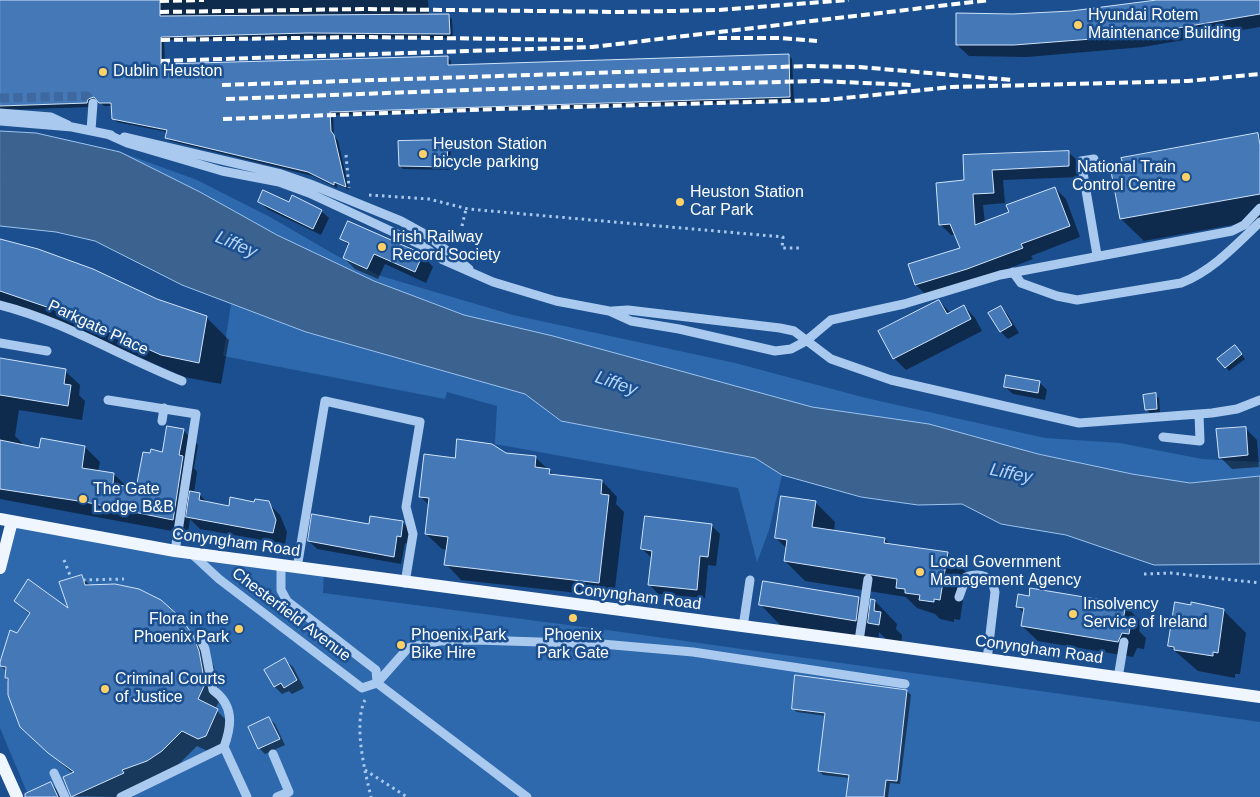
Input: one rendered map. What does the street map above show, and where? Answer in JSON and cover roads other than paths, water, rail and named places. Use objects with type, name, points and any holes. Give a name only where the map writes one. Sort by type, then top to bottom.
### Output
[{"type":"main road","name":"Conyngham Road","points":[[6,520],[192,554],[859,641],[1260,698]]},
{"type":"main road","points":[[0,568],[6,520]]},
{"type":"main road","points":[[0,759],[16,797]]},
{"type":"street","points":[[91,130],[93,103]]},
{"type":"street","points":[[0,113],[51,117],[72,127]]},
{"type":"street","points":[[0,121],[91,130],[281,174],[401,221],[430,237],[451,252],[476,276],[556,300],[609,312],[631,321],[679,329],[775,351],[791,349],[806,340],[831,320],[904,304],[1013,272],[1097,255],[1232,232],[1244,225],[1260,208]]},
{"type":"street","points":[[1094,159],[1081,161],[1097,255]]},
{"type":"street","points":[[1013,272],[1016,280],[1021,283],[1057,296],[1077,300],[1181,283],[1191,279],[1230,251],[1260,222]]},
{"type":"street","name":"Parkgate Place","points":[[0,305],[57,324],[141,365],[182,381]]},
{"type":"street","points":[[609,312],[628,310],[794,331],[831,359],[891,380],[1049,418],[1079,423],[1199,414],[1237,409],[1260,400]]},
{"type":"street","points":[[0,344],[48,351]]},
{"type":"street","points":[[108,400],[196,414],[175,551]]},
{"type":"street","points":[[297,568],[325,401],[420,422],[406,507],[413,534],[406,583]]},
{"type":"street","points":[[162,421],[164,408]]},
{"type":"street","points":[[1163,437],[1200,441],[1199,414]]},
{"type":"street","name":"Chesterfield Avenue","points":[[192,554],[219,579],[362,688],[377,684]]},
{"type":"street","name":"Chesterfield Avenue","points":[[281,566],[281,590],[287,601],[376,670],[377,684],[527,797]]},
{"type":"street","points":[[959,597],[966,577],[975,574],[984,575],[991,579],[994,585],[996,592],[987,660]]},
{"type":"street","points":[[859,641],[868,579]]},
{"type":"street","points":[[743,627],[750,580]]},
{"type":"street","points":[[199,636],[213,690],[223,697],[229,709],[229,732],[224,747],[247,797]]},
{"type":"street","points":[[377,684],[408,648],[439,642],[476,640],[602,644],[692,652],[905,684]]},
{"type":"street","points":[[1118,678],[1124,642]]},
{"type":"street","points":[[121,797],[224,747]]},
{"type":"street","points":[[273,754],[289,792],[277,797]]},
{"type":"street","points":[[54,773],[65,797]]},
{"type":"water","name":"Liffey","points":[[0,131],[36,133],[120,152],[200,192],[277,235],[374,281],[464,315],[553,336],[812,407],[929,424],[1038,454],[1132,474],[1190,483],[1260,476],[1260,564],[1154,565],[1066,535],[1001,524],[962,504],[918,505],[861,497],[782,475],[755,458],[561,421],[525,394],[306,332],[182,285],[95,241],[56,232],[0,226]]},
{"type":"tunnel","points":[[0,98],[87,96],[93,103]]},
{"type":"railway","points":[[160,1],[204,0]]},
{"type":"railway","points":[[160,12],[366,9],[621,12],[719,10],[849,0]]},
{"type":"railway","points":[[161,61],[592,47],[990,0]]},
{"type":"railway","points":[[161,40],[361,37],[583,40]]},
{"type":"railway","points":[[718,38],[781,38],[817,41]]},
{"type":"railway","points":[[222,85],[808,66],[859,67],[1012,80]]},
{"type":"railway","points":[[223,119],[825,100],[952,87],[1188,81],[1260,74]]},
{"type":"railway","points":[[226,99],[494,89],[818,81],[912,85]]},
{"type":"place","name":"Hyundai Rotem Maintenance Building","points":[[1078,25]]},
{"type":"place","name":"Dublin Heuston","points":[[103,72]]},
{"type":"place","name":"Heuston Station bicycle parking","points":[[423,154]]},
{"type":"place","name":"National Train Control Centre","points":[[1186,177]]},
{"type":"place","name":"Heuston Station Car Park","points":[[680,202]]},
{"type":"place","name":"Irish Railway Record Society","points":[[382,247]]},
{"type":"place","name":"The Gate Lodge B&B","points":[[83,499]]},
{"type":"place","name":"Local Government Management Agency","points":[[920,572]]},
{"type":"place","name":"Insolvency Service of Ireland","points":[[1073,614]]},
{"type":"place","name":"Phoenix Park Gate","points":[[573,618]]},
{"type":"place","name":"Flora in the Phoenix Park","points":[[239,629]]},
{"type":"place","name":"Phoenix Park Bike Hire","points":[[401,645]]},
{"type":"place","name":"Criminal Courts of Justice","points":[[105,689]]}]
